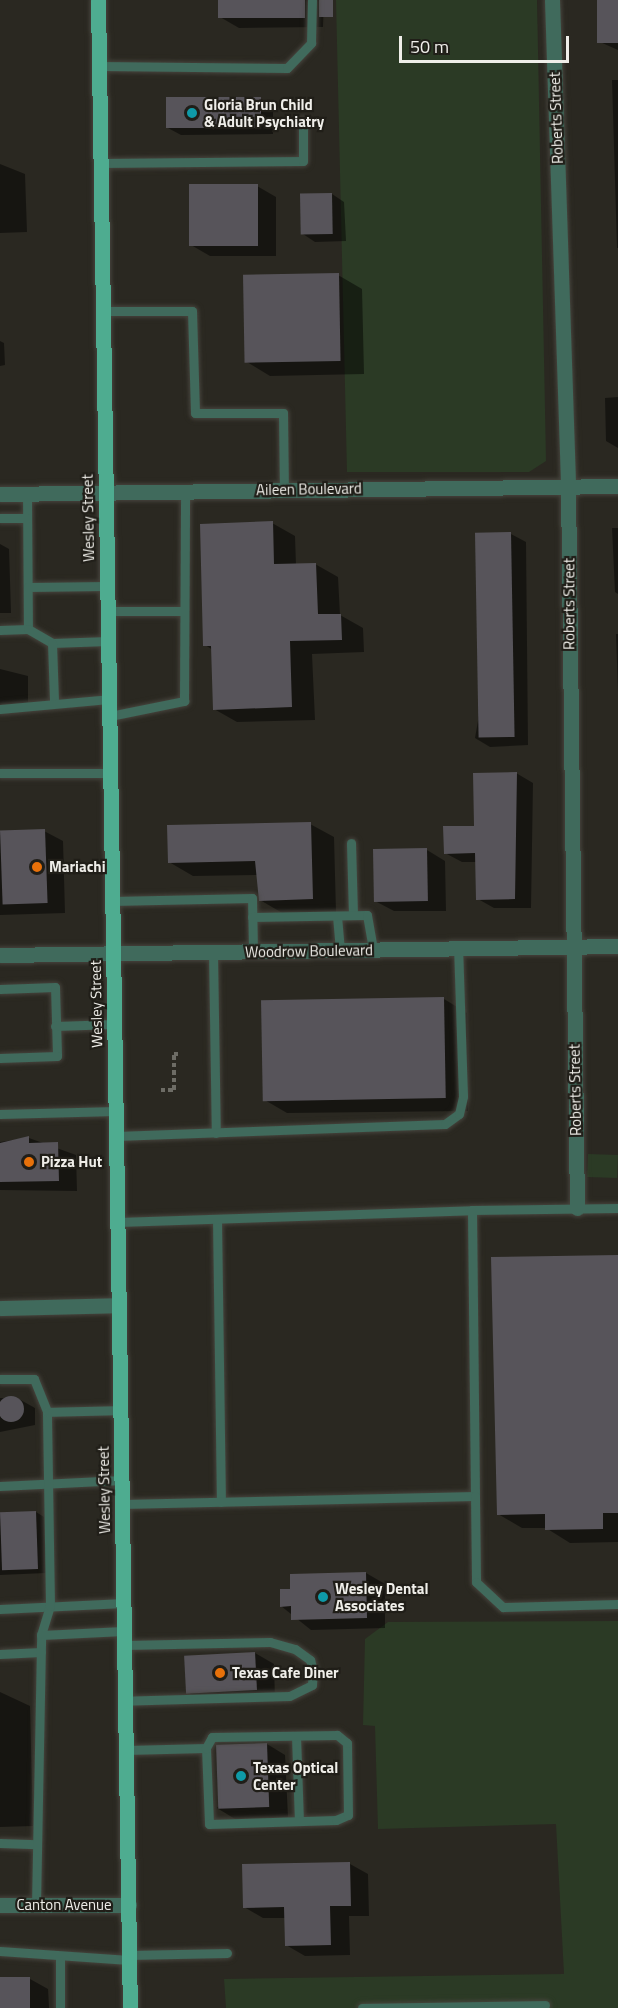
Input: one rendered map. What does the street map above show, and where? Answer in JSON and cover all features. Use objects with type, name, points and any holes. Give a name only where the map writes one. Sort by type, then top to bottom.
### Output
[{"type":"main road","name":"Wesley Street","points":[[98,0],[130,2008]]},
{"type":"street","name":"Roberts Street","points":[[552,0],[568,486],[571,947],[577,1208]]},
{"type":"street","name":"Aileen Boulevard","points":[[0,494],[618,486]]},
{"type":"street","name":"Woodrow Boulevard","points":[[0,956],[618,946]]},
{"type":"street","points":[[0,1308],[119,1305]]},
{"type":"street","name":"Canton Avenue","points":[[0,1905],[129,1905]]},
{"type":"lane","points":[[99,66],[287,68],[311,43],[312,0]]},
{"type":"lane","points":[[101,163],[303,161],[303,121]]},
{"type":"lane","points":[[103,311],[192,310],[195,413],[283,413],[284,489]]},
{"type":"lane","points":[[110,716],[184,702],[185,491]]},
{"type":"lane","points":[[27,493],[28,629]]},
{"type":"lane","points":[[0,518],[27,518]]},
{"type":"lane","points":[[28,587],[108,586]]},
{"type":"lane","points":[[108,611],[184,611]]},
{"type":"lane","points":[[0,630],[28,629],[52,642],[108,640]]},
{"type":"lane","points":[[52,642],[54,700]]},
{"type":"lane","points":[[0,707],[33,707],[54,700],[109,699]]},
{"type":"lane","points":[[0,773],[111,773]]},
{"type":"lane","points":[[351,843],[353,915]]},
{"type":"lane","points":[[112,901],[252,898],[253,952]]},
{"type":"lane","points":[[252,917],[367,915],[373,950]]},
{"type":"lane","points":[[337,916],[340,950]]},
{"type":"lane","points":[[116,1136],[445,1124],[459,1114],[463,1096],[458,949]]},
{"type":"lane","points":[[213,952],[216,1133]]},
{"type":"lane","points":[[0,989],[55,987],[57,1056],[0,1058]]},
{"type":"lane","points":[[55,1026],[115,1024]]},
{"type":"lane","points":[[0,1114],[116,1111]]},
{"type":"lane","points":[[118,1222],[472,1210],[618,1208]]},
{"type":"lane","points":[[472,1210],[476,1582],[503,1607],[618,1604]]},
{"type":"lane","points":[[217,1219],[221,1502]]},
{"type":"lane","points":[[0,1379],[34,1379],[47,1412],[50,1606],[41,1635],[36,1905]]},
{"type":"lane","points":[[47,1412],[121,1410]]},
{"type":"lane","points":[[0,1486],[122,1480]]},
{"type":"lane","points":[[122,1504],[475,1496]]},
{"type":"lane","points":[[0,1609],[124,1603]]},
{"type":"lane","points":[[41,1635],[270,1642],[295,1649],[310,1660],[313,1670],[312,1685],[289,1696],[125,1701]]},
{"type":"lane","points":[[0,1654],[41,1652]]},
{"type":"lane","points":[[337,1735],[347,1743],[348,1815],[298,1821],[209,1824],[206,1748],[212,1737],[296,1736],[337,1735]]},
{"type":"lane","points":[[296,1736],[298,1821]]},
{"type":"lane","points":[[126,1750],[206,1748]]},
{"type":"lane","points":[[0,1844],[37,1844]]},
{"type":"lane","points":[[0,1951],[60,1959],[227,1953]]},
{"type":"lane","points":[[60,1959],[60,2008]]},
{"type":"lane","points":[[362,2008],[545,2005]]},
{"type":"path","points":[[161,1090],[174,1090],[174,1054],[182,1054]]},
{"type":"green space","points":[[336,0],[537,0],[546,461],[529,472],[347,472]]},
{"type":"green space","points":[[588,1154],[618,1155],[617,1178],[587,1177]]},
{"type":"green space","points":[[618,1621],[618,2008],[226,2008],[224,1979],[564,1974],[556,1824],[378,1829],[375,1726],[363,1725],[365,1639],[388,1622]]},
{"type":"building","points":[[218,0],[305,0],[305,18],[218,18]]},
{"type":"building","points":[[319,0],[333,0],[333,17],[319,17]]},
{"type":"building","points":[[597,0],[618,0],[618,43],[597,43]]},
{"type":"building","points":[[166,97],[261,97],[261,128],[166,128]]},
{"type":"building","points":[[189,184],[258,184],[258,246],[189,246]]},
{"type":"building","points":[[332,193],[333,234],[301,235],[300,194]]},
{"type":"building","points":[[339,273],[341,361],[245,363],[243,275]]},
{"type":"building","points":[[273,521],[274,564],[316,563],[318,614],[341,614],[342,640],[290,641],[292,707],[213,710],[211,646],[203,646],[200,524]]},
{"type":"building","points":[[511,532],[515,737],[479,738],[475,533]]},
{"type":"building","points":[[517,772],[515,899],[476,900],[475,853],[444,854],[443,826],[474,826],[473,773]]},
{"type":"building","points":[[311,822],[313,899],[259,901],[255,861],[168,863],[167,825]]},
{"type":"building","points":[[45,829],[48,903],[3,905],[0,831]]},
{"type":"building","points":[[427,848],[428,901],[374,902],[373,849]]},
{"type":"building","points":[[444,997],[446,1098],[263,1101],[261,1000]]},
{"type":"building","name":"Pizza Hut","points":[[29,1136],[29,1143],[58,1142],[59,1181],[0,1182],[0,1143]]},
{"type":"building","points":[[618,1255],[618,1513],[603,1513],[603,1529],[545,1530],[545,1514],[497,1515],[491,1257]]},
{"type":"building","points":[[11,1396],[20,1400],[24,1409],[20,1418],[11,1422],[2,1418],[-2,1409],[2,1400]]},
{"type":"building","points":[[36,1511],[38,1569],[2,1570],[0,1512]]},
{"type":"building","name":"Wesley Dental Associates","points":[[366,1572],[367,1618],[291,1620],[291,1606],[280,1607],[280,1589],[290,1589],[290,1574]]},
{"type":"building","name":"Texas Cafe Diner","points":[[255,1652],[257,1690],[186,1694],[184,1656]]},
{"type":"building","name":"Texas Optical Center","points":[[267,1743],[269,1807],[218,1809],[216,1745]]},
{"type":"building","points":[[350,1862],[351,1906],[330,1906],[331,1945],[285,1946],[284,1907],[243,1908],[242,1864]]},
{"type":"building","points":[[0,1977],[30,1977],[30,2008],[0,2008]]},
{"type":"place","name":"Gloria Brun Child & Adult Psychiatry","points":[[192,113]]},
{"type":"place","name":"Mariachi","points":[[37,867]]},
{"type":"place","name":"Pizza Hut","points":[[29,1162]]},
{"type":"place","name":"Wesley Dental Associates","points":[[323,1597]]},
{"type":"place","name":"Texas Cafe Diner","points":[[220,1673]]},
{"type":"place","name":"Texas Optical Center","points":[[241,1776]]}]
